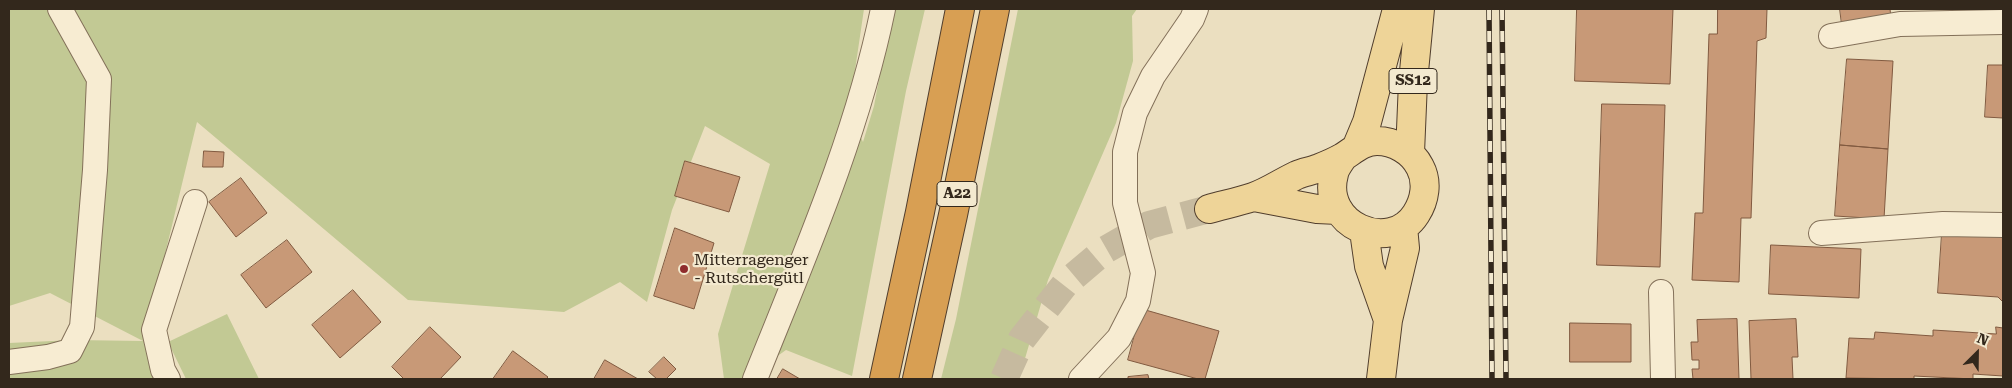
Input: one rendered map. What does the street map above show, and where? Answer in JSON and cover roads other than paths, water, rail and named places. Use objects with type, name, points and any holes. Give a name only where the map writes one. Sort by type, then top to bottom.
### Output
[{"type":"highway","name":"A22","points":[[884,379],[920,212],[960,9]]},
{"type":"highway","name":"A22","points":[[917,379],[953,216],[994,9]]},
{"type":"main road","name":"SS12","points":[[1338,210],[1332,192],[1334,174],[1350,152],[1367,122],[1397,9]]},
{"type":"main road","name":"SS12","points":[[1410,153],[1413,82],[1420,9]]},
{"type":"main road","points":[[1208,209],[1254,197],[1299,174],[1319,168],[1375,141],[1394,143],[1410,153],[1420,167],[1425,183],[1423,200],[1415,215],[1403,226],[1384,233],[1364,231],[1349,223],[1338,210],[1317,209],[1254,197]]},
{"type":"main road","points":[[1381,379],[1388,320],[1405,248],[1403,226]]},
{"type":"main road","points":[[1364,231],[1369,266],[1388,320]]},
{"type":"street","points":[[9,362],[48,357],[70,350],[82,327],[95,170],[99,79],[60,9]]},
{"type":"street","points":[[755,379],[858,111],[883,9]]},
{"type":"street","points":[[1081,379],[1119,338],[1138,301],[1143,273],[1126,203],[1125,152],[1135,113],[1152,76],[1192,19],[1196,9]]},
{"type":"street","points":[[1831,36],[1900,24],[2003,22]]},
{"type":"street","points":[[168,379],[163,370],[154,330],[195,202]]},
{"type":"street","points":[[1821,233],[1943,224],[2003,225]]},
{"type":"street","points":[[1662,292],[1663,379]]},
{"type":"tunnel","points":[[1004,379],[1022,339],[1066,283],[1105,250],[1149,225],[1209,209]]},
{"type":"railway","points":[[1489,9],[1492,379]]},
{"type":"railway","points":[[1502,9],[1506,379]]},
{"type":"place","name":"Mitterragenger - Rutschergütl","points":[[684,269]]}]
